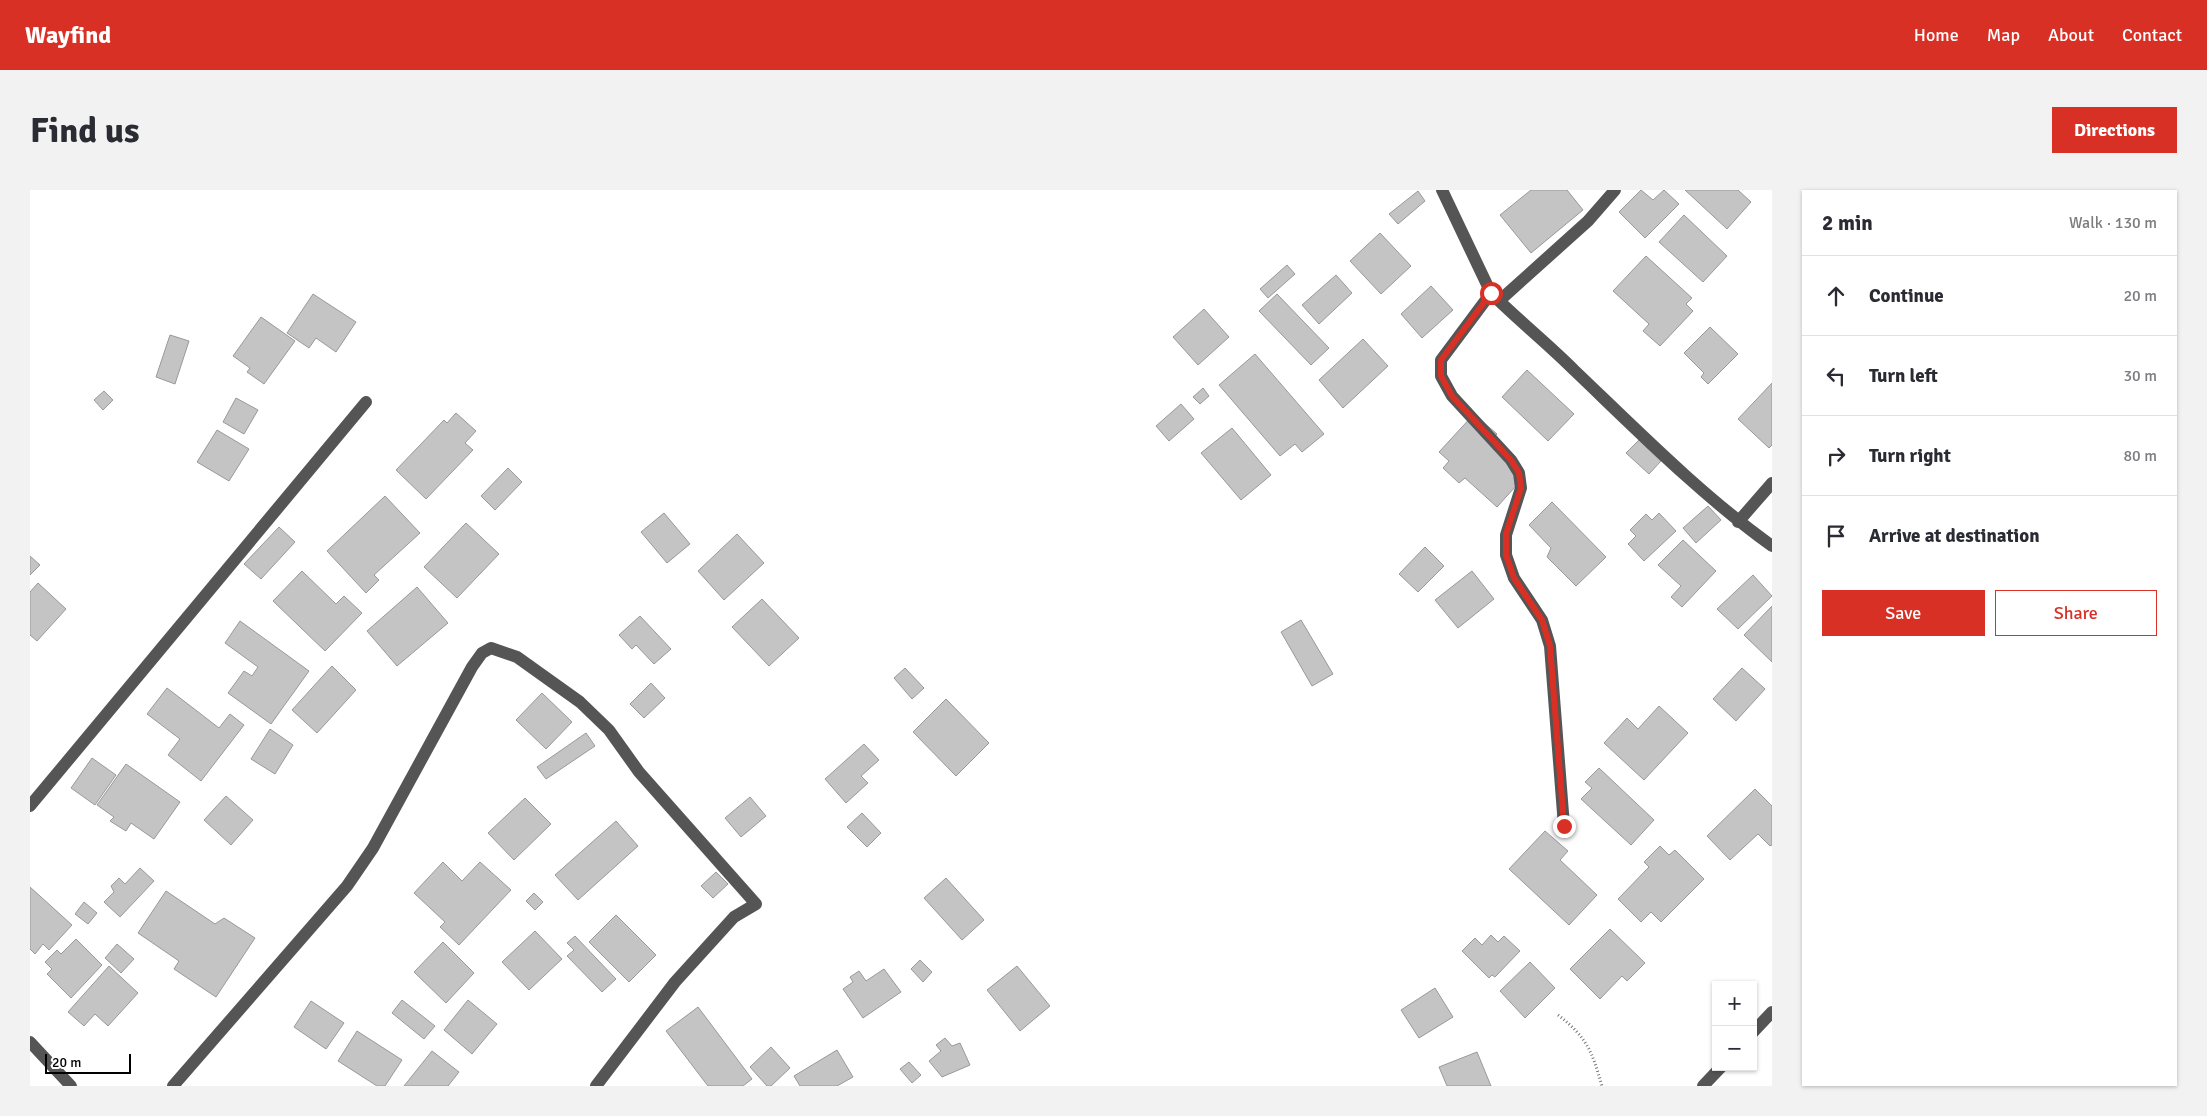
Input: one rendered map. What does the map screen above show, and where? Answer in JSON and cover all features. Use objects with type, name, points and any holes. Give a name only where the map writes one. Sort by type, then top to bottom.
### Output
[{"type":"street","points":[[1442,190],[1495,297],[1556,352],[1683,474],[1738,522],[1772,546]]},
{"type":"street","points":[[1564,826],[1550,646],[1542,620],[1514,578],[1506,555],[1506,534],[1521,488],[1519,473],[1511,460],[1452,396],[1441,376],[1441,360],[1495,297],[1588,221],[1615,190]]},
{"type":"street","points":[[30,806],[366,402]]},
{"type":"street","points":[[1738,522],[1772,483]]},
{"type":"street","points":[[173,1086],[347,886],[373,848],[472,666],[482,653],[491,648],[517,657],[580,702],[609,730],[639,772],[756,904],[734,917],[675,982],[596,1086]]},
{"type":"street","points":[[1757,1028],[1772,1012]]},
{"type":"street","points":[[30,1042],[71,1086]]},
{"type":"street","points":[[1703,1086],[1717,1071]]},
{"type":"path","points":[[1558,1015],[1575,1028],[1592,1051],[1602,1086]]},
{"type":"building","points":[[1531,190],[1567,190],[1583,210],[1531,253],[1500,215]]},
{"type":"building","points":[[1641,190],[1653,200],[1664,190],[1679,204],[1645,238],[1619,212]]},
{"type":"building","points":[[1685,190],[1738,190],[1751,202],[1727,229]]},
{"type":"building","points":[[1418,191],[1425,201],[1398,224],[1389,214]]},
{"type":"building","points":[[1684,215],[1727,256],[1703,282],[1659,242]]},
{"type":"building","points":[[1380,233],[1411,266],[1381,294],[1350,261]]},
{"type":"building","points":[[1646,256],[1692,298],[1686,304],[1693,311],[1660,346],[1643,331],[1649,324],[1613,291]]},
{"type":"building","points":[[1287,265],[1295,274],[1268,298],[1260,289]]},
{"type":"building","points":[[1336,275],[1352,293],[1319,324],[1302,305]]},
{"type":"building","points":[[1431,286],[1453,310],[1422,338],[1401,314]]},
{"type":"building","points":[[313,294],[356,322],[336,352],[316,338],[309,348],[287,333]]},
{"type":"building","points":[[1277,294],[1329,348],[1311,365],[1259,311]]},
{"type":"building","points":[[1204,309],[1229,337],[1198,365],[1173,337]]},
{"type":"building","points":[[261,317],[295,341],[264,384],[247,372],[250,368],[233,356]]},
{"type":"building","points":[[1710,327],[1738,354],[1708,384],[1701,377],[1704,373],[1684,353]]},
{"type":"building","points":[[170,335],[189,341],[175,384],[156,377]]},
{"type":"building","points":[[1363,339],[1388,366],[1343,408],[1319,380]]},
{"type":"building","points":[[1255,354],[1324,434],[1302,452],[1295,444],[1280,456],[1219,385]]},
{"type":"building","points":[[1527,370],[1574,414],[1548,441],[1502,397]]},
{"type":"building","points":[[1772,383],[1772,445],[1769,448],[1738,419]]},
{"type":"building","points":[[1203,388],[1209,396],[1200,404],[1193,397]]},
{"type":"building","points":[[104,391],[113,400],[103,410],[94,400]]},
{"type":"building","points":[[236,398],[258,410],[244,434],[223,422]]},
{"type":"building","points":[[1181,404],[1194,419],[1169,441],[1156,426]]},
{"type":"building","points":[[456,413],[476,431],[465,443],[473,450],[426,499],[396,470],[444,420],[447,423]]},
{"type":"building","points":[[1474,414],[1497,434],[1489,443],[1525,476],[1497,507],[1465,478],[1459,483],[1443,468],[1449,461],[1439,452]]},
{"type":"building","points":[[1232,428],[1271,475],[1241,500],[1201,453]]},
{"type":"building","points":[[217,430],[249,449],[229,481],[197,462]]},
{"type":"building","points":[[1639,440],[1661,461],[1649,474],[1626,453]]},
{"type":"building","points":[[508,468],[522,482],[495,510],[481,496]]},
{"type":"building","points":[[385,496],[420,533],[374,575],[379,580],[366,593],[327,551]]},
{"type":"building","points":[[1552,502],[1606,557],[1576,586],[1547,557],[1551,548],[1529,525]]},
{"type":"building","points":[[1708,506],[1721,520],[1696,543],[1683,528]]},
{"type":"building","points":[[664,513],[690,544],[667,563],[641,532]]},
{"type":"building","points":[[1659,513],[1676,531],[1644,561],[1628,544],[1636,536],[1630,530],[1646,514],[1652,520]]},
{"type":"building","points":[[466,523],[499,554],[457,598],[424,567]]},
{"type":"building","points":[[279,527],[295,542],[261,579],[244,564]]},
{"type":"building","points":[[737,534],[764,563],[724,600],[698,571]]},
{"type":"building","points":[[1683,540],[1716,571],[1682,607],[1671,597],[1681,586],[1658,565]]},
{"type":"building","points":[[1425,547],[1444,566],[1418,592],[1399,574]]},
{"type":"building","points":[[30,556],[40,565],[30,575]]},
{"type":"building","points":[[302,571],[336,604],[344,596],[362,613],[325,651],[273,601]]},
{"type":"building","points":[[1472,571],[1494,599],[1458,628],[1435,600]]},
{"type":"building","points":[[1753,575],[1772,596],[1738,629],[1717,609]]},
{"type":"building","points":[[38,583],[66,609],[37,641],[30,635],[30,592]]},
{"type":"building","points":[[417,587],[448,623],[397,666],[367,631]]},
{"type":"building","points":[[762,599],[799,638],[769,666],[732,627]]},
{"type":"building","points":[[1772,606],[1772,662],[1744,635]]},
{"type":"building","points":[[640,616],[671,649],[654,664],[636,645],[632,649],[619,635]]},
{"type":"building","points":[[1301,620],[1333,674],[1312,686],[1281,632]]},
{"type":"building","points":[[240,621],[309,671],[271,724],[228,693],[244,671],[252,676],[258,667],[225,643]]},
{"type":"building","points":[[332,666],[356,690],[317,733],[292,710]]},
{"type":"building","points":[[905,668],[924,688],[912,699],[894,678]]},
{"type":"building","points":[[1742,668],[1765,689],[1736,721],[1713,699]]},
{"type":"building","points":[[651,683],[665,698],[644,718],[630,704]]},
{"type":"building","points":[[167,688],[219,728],[230,714],[244,725],[201,781],[168,755],[180,739],[147,714]]},
{"type":"building","points":[[542,693],[572,722],[546,749],[516,720]]},
{"type":"building","points":[[946,699],[989,743],[956,776],[913,732]]},
{"type":"building","points":[[1659,706],[1688,733],[1644,780],[1604,743],[1627,718],[1638,729]]},
{"type":"building","points":[[270,729],[293,745],[275,774],[251,759]]},
{"type":"building","points":[[586,733],[595,746],[546,779],[537,767]]},
{"type":"building","points":[[864,744],[879,760],[861,776],[868,783],[846,803],[825,779]]},
{"type":"building","points":[[92,758],[116,775],[95,805],[71,788]]},
{"type":"building","points":[[126,764],[180,802],[154,839],[131,823],[126,831],[110,821],[114,817],[97,805]]},
{"type":"building","points":[[1599,768],[1654,820],[1631,845],[1581,799],[1592,788],[1585,782]]},
{"type":"building","points":[[1755,789],[1772,806],[1772,845],[1770,846],[1758,834],[1730,860],[1707,836]]},
{"type":"building","points":[[226,796],[253,820],[231,845],[204,820]]},
{"type":"building","points":[[750,797],[766,816],[741,837],[725,818]]},
{"type":"building","points":[[525,798],[551,824],[514,860],[488,833]]},
{"type":"building","points":[[862,813],[881,833],[867,847],[847,827]]},
{"type":"building","points":[[616,821],[638,846],[578,900],[555,875]]},
{"type":"building","points":[[1545,831],[1568,851],[1560,860],[1597,895],[1569,925],[1509,869]]},
{"type":"building","points":[[1660,846],[1669,855],[1675,850],[1704,879],[1661,922],[1651,912],[1641,922],[1618,899],[1649,867],[1644,862]]},
{"type":"building","points":[[443,862],[462,881],[480,862],[511,890],[459,945],[440,927],[445,922],[414,893]]},
{"type":"building","points":[[140,868],[154,881],[120,917],[104,902],[114,892],[111,886],[119,878],[125,884]]},
{"type":"building","points":[[716,872],[728,884],[713,898],[701,886]]},
{"type":"building","points":[[946,878],[984,920],[962,940],[924,898]]},
{"type":"building","points":[[30,887],[72,925],[49,950],[43,944],[35,954],[30,949]]},
{"type":"building","points":[[166,891],[215,924],[224,918],[255,938],[216,997],[174,969],[179,961],[138,933]]},
{"type":"building","points":[[534,893],[543,902],[535,910],[526,901]]},
{"type":"building","points":[[84,902],[97,913],[88,924],[75,914]]},
{"type":"building","points":[[616,915],[656,955],[629,982],[589,942]]},
{"type":"building","points":[[1610,929],[1645,963],[1627,981],[1622,976],[1600,999],[1570,969]]},
{"type":"building","points":[[535,931],[562,959],[529,990],[502,962]]},
{"type":"building","points":[[1491,935],[1498,942],[1504,936],[1520,951],[1495,977],[1492,975],[1489,978],[1462,951],[1475,938],[1482,945]]},
{"type":"building","points":[[575,936],[616,979],[602,992],[567,956],[574,950],[567,943]]},
{"type":"building","points":[[76,939],[102,965],[71,998],[47,974],[52,969],[45,962],[57,950],[61,954]]},
{"type":"building","points":[[443,942],[474,973],[446,1003],[414,972]]},
{"type":"building","points":[[117,944],[134,959],[121,973],[105,958]]},
{"type":"building","points":[[920,960],[932,972],[923,982],[911,969]]},
{"type":"building","points":[[1530,962],[1555,988],[1525,1018],[1500,991]]},
{"type":"building","points":[[109,966],[138,993],[108,1026],[95,1014],[84,1026],[68,1012]]},
{"type":"building","points":[[1017,966],[1050,1006],[1020,1031],[987,990]]},
{"type":"building","points":[[884,969],[901,992],[863,1018],[843,989],[853,982],[850,977],[859,971],[866,981]]},
{"type":"building","points":[[1435,988],[1453,1017],[1419,1038],[1401,1010]]},
{"type":"building","points":[[402,1000],[435,1026],[424,1039],[392,1013]]},
{"type":"building","points":[[468,1000],[497,1024],[472,1054],[444,1030]]},
{"type":"building","points":[[311,1001],[344,1023],[326,1049],[294,1027]]},
{"type":"building","points":[[698,1007],[752,1079],[743,1086],[708,1086],[666,1031]]},
{"type":"building","points":[[357,1031],[402,1060],[385,1086],[377,1086],[338,1061]]},
{"type":"building","points":[[945,1038],[952,1046],[960,1043],[970,1065],[942,1077],[929,1061],[941,1051],[936,1045]]},
{"type":"building","points":[[771,1047],[790,1068],[771,1086],[767,1086],[750,1067]]},
{"type":"building","points":[[837,1050],[853,1077],[837,1086],[800,1086],[794,1076]]},
{"type":"building","points":[[432,1051],[459,1072],[448,1086],[404,1086]]},
{"type":"building","points":[[1477,1052],[1491,1086],[1447,1086],[1439,1067]]},
{"type":"building","points":[[909,1062],[921,1075],[912,1083],[900,1069]]},
{"type":"route","points":[[1491,293],[1441,360],[1441,376],[1452,396],[1511,460],[1519,473],[1521,488],[1506,534],[1506,555],[1514,578],[1542,620],[1550,646],[1564,826]]}]
